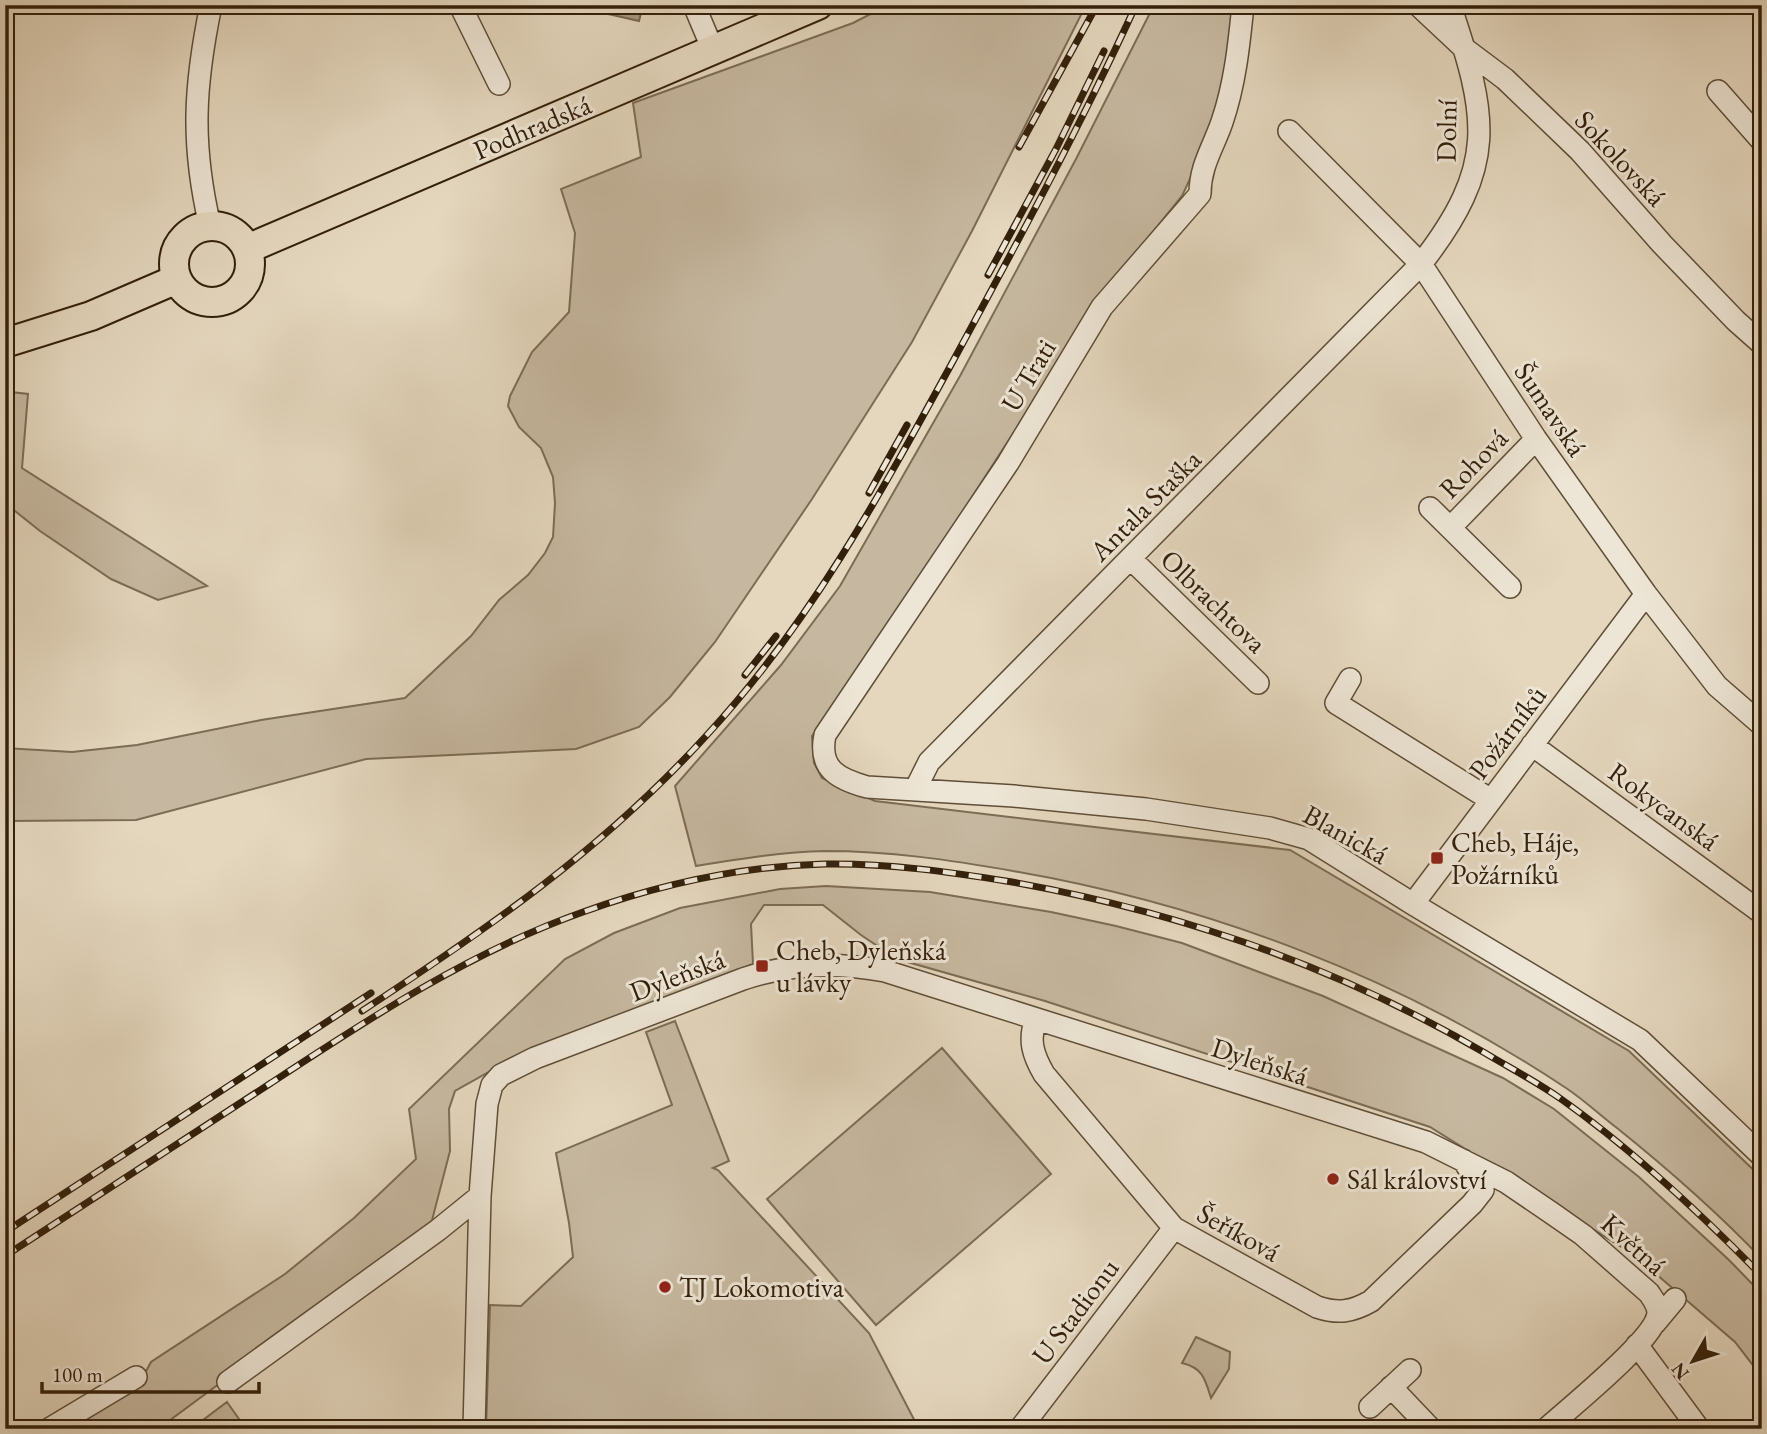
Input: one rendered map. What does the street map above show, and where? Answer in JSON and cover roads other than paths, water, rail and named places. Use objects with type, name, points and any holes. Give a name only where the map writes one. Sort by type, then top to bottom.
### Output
[{"type":"main road","name":"Podhradská","points":[[247,249],[818,5]]},
{"type":"main road","points":[[210,226],[232,232],[247,249],[250,264],[247,279],[238,292],[224,300],[200,300],[187,292],[177,279],[174,263],[178,247],[188,234],[210,226]]},
{"type":"main road","points":[[5,343],[91,316],[177,279]]},
{"type":"street","points":[[210,226],[200,185],[195,128],[198,71],[211,5]]},
{"type":"street","name":"Podhradská","points":[[460,5],[499,84]]},
{"type":"street","points":[[694,5],[713,50]]},
{"type":"street","name":"U Trati","points":[[827,762],[822,749],[825,735],[1008,463],[1102,307],[1200,194],[1200,175],[1222,123],[1236,70],[1243,5]]},
{"type":"street","points":[[1418,5],[1465,49]]},
{"type":"street","points":[[1451,5],[1465,49]]},
{"type":"street","name":"Dolní","points":[[1421,264],[1459,211],[1477,161],[1480,137],[1478,96],[1465,49]]},
{"type":"street","name":"Sokolovská","points":[[1465,49],[1505,79],[1580,151],[1662,244],[1736,321],[1762,344]]},
{"type":"street","points":[[1718,91],[1762,141]]},
{"type":"street","name":"Šumavská","points":[[1289,131],[1421,264],[1536,439],[1646,594],[1717,686],[1761,721]]},
{"type":"street","name":"Antala Staška","points":[[915,790],[929,762],[1421,264]]},
{"type":"street","name":"Rohová","points":[[1451,527],[1536,439]]},
{"type":"street","name":"Rohová","points":[[1430,508],[1510,587]]},
{"type":"street","name":"Olbrachtova","points":[[1131,559],[1258,683]]},
{"type":"street","name":"Požárníků","points":[[1413,904],[1646,594]]},
{"type":"street","points":[[1350,680],[1336,703],[1491,800]]},
{"type":"street","name":"Rokycanská","points":[[1532,745],[1762,913]]},
{"type":"street","name":"Blanická","points":[[827,762],[835,774],[849,782],[867,787],[1014,796],[1146,809],[1288,831],[1309,839],[1640,1040],[1762,1156]]},
{"type":"street","name":"Dyleňská","points":[[474,1429],[480,1196],[487,1104],[492,1085],[500,1075],[535,1058],[754,975],[823,964],[870,969],[968,996],[1426,1142],[1462,1159]]},
{"type":"street","name":"Šeříková","points":[[1036,1019],[1031,1032],[1032,1047],[1044,1073],[1174,1227],[1317,1307],[1344,1312],[1371,1301],[1463,1213],[1482,1190]]},
{"type":"street","points":[[1462,1159],[1482,1190],[1506,1182]]},
{"type":"street","name":"Květná","points":[[1462,1159],[1506,1182],[1583,1234],[1655,1301],[1658,1312],[1655,1323],[1637,1345],[1597,1385],[1546,1429]]},
{"type":"street","points":[[228,1382],[480,1196]]},
{"type":"street","name":"U Stadionu","points":[[1020,1429],[1174,1227]]},
{"type":"street","points":[[1655,1323],[1675,1299]]},
{"type":"street","points":[[1637,1345],[1699,1429]]},
{"type":"street","points":[[1370,1407],[1410,1370]]},
{"type":"street","points":[[49,1429],[136,1377]]},
{"type":"street","points":[[1391,1387],[1432,1429]]},
{"type":"railway","points":[[1019,147],[1097,5]]},
{"type":"railway","points":[[362,1011],[500,917],[585,851],[667,777],[743,694],[778,649],[841,557],[925,412],[1047,186],[1136,5]]},
{"type":"railway","points":[[988,275],[1056,149],[1104,51]]},
{"type":"railway","points":[[869,493],[907,425]]},
{"type":"railway","points":[[745,675],[776,636]]},
{"type":"railway","points":[[5,1256],[346,1034],[422,988],[500,946],[583,912],[672,885],[763,868],[849,864],[989,878],[1136,909],[1256,946],[1373,994],[1485,1053],[1588,1118],[1666,1183],[1762,1276]]},
{"type":"railway","points":[[5,1232],[371,993]]},
{"type":"place","name":"Cheb, Háje, Požárníků","points":[[1437,858]]},
{"type":"place","name":"Cheb, Dyleňská u lávky","points":[[762,966]]},
{"type":"place","name":"Sál království","points":[[1333,1179]]},
{"type":"place","name":"TJ Lokomotiva","points":[[665,1287]]}]
